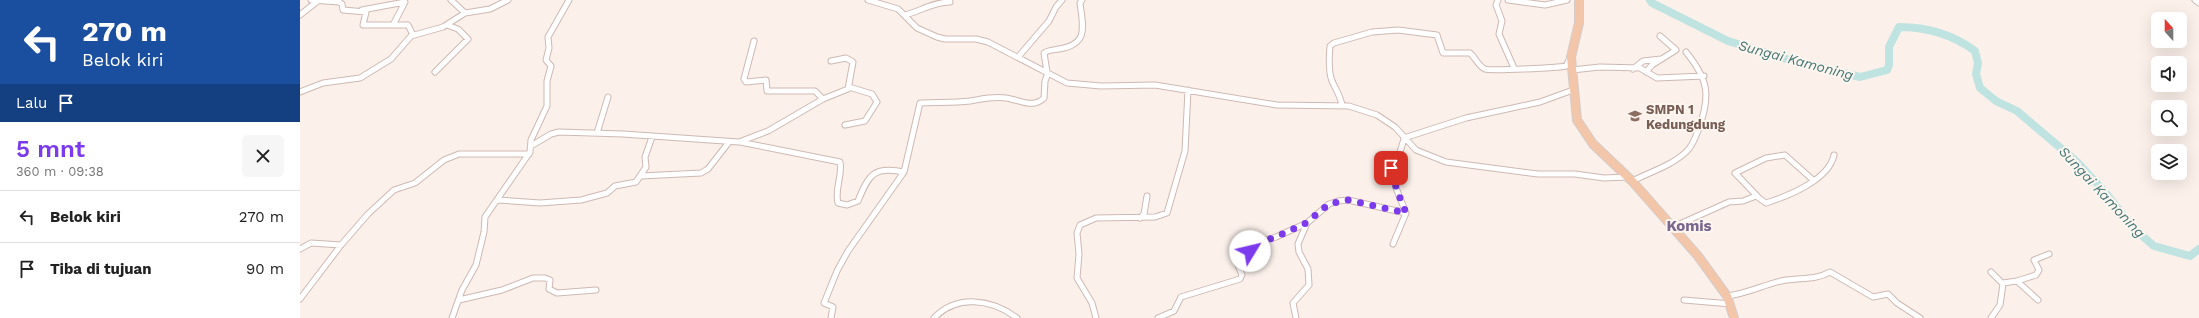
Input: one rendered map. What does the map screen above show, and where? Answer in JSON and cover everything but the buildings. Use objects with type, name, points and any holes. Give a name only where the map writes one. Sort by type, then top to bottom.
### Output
[{"type":"main road","points":[[1579,0],[1579,23],[1571,57],[1577,120],[1582,130],[1593,144],[1630,179],[1698,256],[1729,300],[1734,318]]},
{"type":"street","points":[[311,0],[340,2],[344,11],[361,10],[410,0]]},
{"type":"street","points":[[300,15],[319,0]]},
{"type":"street","points":[[451,0],[465,13]]},
{"type":"street","points":[[300,92],[323,83],[360,78],[391,59],[408,38],[413,35],[447,25],[465,13],[490,9],[508,0]]},
{"type":"street","points":[[452,318],[476,266],[477,255],[484,232],[485,217],[529,154],[531,140],[547,104],[545,99],[547,81],[551,66],[546,60],[549,48],[548,37],[556,25],[557,17],[569,0]]},
{"type":"street","points":[[868,0],[895,8],[905,15],[917,28],[937,37],[982,40],[1019,56],[1067,83],[1082,85],[1155,85],[1277,105],[1314,107],[1342,105],[1360,108],[1377,115],[1395,127],[1404,139],[1416,150],[1424,154],[1453,163],[1538,174],[1575,174],[1604,178],[1630,179],[1684,154],[1692,145],[1705,112],[1708,92],[1704,76],[1686,52]]},
{"type":"street","points":[[1019,56],[1025,46],[1050,20],[1057,4],[1062,0]]},
{"type":"street","points":[[831,318],[834,310],[833,307],[824,303],[837,271],[848,251],[904,172],[920,103],[969,101],[987,97],[1007,98],[1032,104],[1038,103],[1044,98],[1045,81],[1048,72],[1045,65],[1044,53],[1046,51],[1072,47],[1082,34],[1084,25],[1080,3],[1082,0]]},
{"type":"street","points":[[1498,0],[1496,5],[1502,21],[1499,34],[1514,68]]},
{"type":"street","points":[[1508,0],[1537,5],[1556,4],[1567,0]]},
{"type":"street","points":[[2195,0],[2199,3]]},
{"type":"street","points":[[393,26],[405,2]]},
{"type":"street","points":[[905,15],[920,11],[937,2],[950,2]]},
{"type":"street","points":[[361,10],[366,13],[363,25],[408,25],[413,35]]},
{"type":"street","points":[[435,72],[468,40],[458,29],[447,25]]},
{"type":"street","points":[[1342,105],[1339,92],[1332,81],[1329,63],[1330,46],[1334,43],[1372,32],[1398,30],[1413,33],[1435,34],[1438,36],[1443,53],[1470,53],[1485,70],[1514,68],[1556,69],[1566,66],[1571,57]]},
{"type":"street","points":[[1646,72],[1661,59],[1676,50],[1660,36]]},
{"type":"street","points":[[754,41],[745,74],[746,82],[766,80],[767,91],[815,91],[820,93],[823,99]]},
{"type":"street","points":[[739,142],[768,131],[823,99],[847,90],[850,87],[853,62],[846,58],[831,61]]},
{"type":"street","points":[[1633,69],[1643,62],[1661,59]]},
{"type":"street","points":[[1572,70],[1640,68],[1657,78],[1692,78],[1704,76]]},
{"type":"street","points":[[845,125],[865,121],[877,102],[872,94],[850,87]]},
{"type":"street","points":[[1096,318],[1092,303],[1077,278],[1079,254],[1077,233],[1080,225],[1096,218],[1155,217],[1167,213],[1186,146],[1188,90]]},
{"type":"street","points":[[1404,139],[1487,113],[1530,106],[1573,90]]},
{"type":"street","points":[[597,133],[608,97]]},
{"type":"street","points":[[531,146],[542,142],[554,132],[597,133],[739,142],[840,162],[841,170],[836,198],[838,203],[847,205],[858,201],[864,186],[877,173],[886,169],[904,172]]},
{"type":"street","points":[[498,200],[540,203],[591,198],[607,193],[615,186],[636,182],[646,167],[645,157],[652,137]]},
{"type":"street","points":[[1393,244],[1403,224],[1406,213],[1396,188],[1395,177],[1391,165],[1392,160],[1400,152],[1404,139]]},
{"type":"street","points":[[641,176],[681,174],[691,176],[705,172],[729,142]]},
{"type":"street","points":[[300,299],[340,244],[391,192],[415,183],[444,160],[466,153],[529,154]]},
{"type":"street","points":[[1813,180],[1785,155],[1774,156],[1752,164],[1735,173],[1764,202],[1768,202],[1795,191],[1813,180],[1833,164],[1834,155]]},
{"type":"street","points":[[1139,218],[1144,214],[1147,196]]},
{"type":"street","points":[[1673,227],[1729,202],[1759,197]]},
{"type":"street","points":[[1158,318],[1174,310],[1181,296],[1240,279],[1242,275],[1237,263],[1238,257],[1250,251],[1256,243],[1276,237],[1306,223],[1329,204],[1348,200],[1406,213]]},
{"type":"street","points":[[1296,318],[1293,303],[1309,285],[1308,269],[1299,252],[1298,244],[1306,223]]},
{"type":"street","points":[[300,248],[311,243],[340,244]]},
{"type":"street","points":[[2002,283],[2017,281],[2036,275],[2039,270],[2034,260],[2049,254]]},
{"type":"street","points":[[1684,300],[1729,300],[1782,281],[1820,278],[1830,272],[1872,297],[1888,294],[1897,303],[1920,318]]},
{"type":"street","points":[[1991,272],[2002,283]]},
{"type":"street","points":[[459,300],[503,289],[520,282],[543,278],[550,280],[549,289],[557,293],[596,290]]},
{"type":"street","points":[[2017,281],[2038,300]]},
{"type":"street","points":[[1991,318],[2000,305],[2002,283]]},
{"type":"street","points":[[934,318],[950,304],[960,302],[982,303],[1004,308],[1017,318]]},
{"type":"waterway","name":"Sungai Kamoning","points":[[1650,0],[1652,3],[1728,41],[1793,61],[1860,77],[1887,70],[1889,65],[1889,47],[1899,27],[1930,30],[1958,40],[1975,51],[1978,63],[1976,74],[1980,88],[1996,101],[2017,111],[2076,161],[2105,192],[2134,229],[2154,246],[2190,256],[2199,249]]},
{"type":"place","name":"SMPN 1 Kedungdung","points":[[1635,116]]},
{"type":"district","name":"Komis","points":[[1689,226]]},
{"type":"route","points":[[1250,251],[1256,243],[1276,237],[1306,223],[1323,208],[1338,201],[1348,200],[1364,205],[1406,213],[1396,188],[1396,180],[1391,168]]}]
